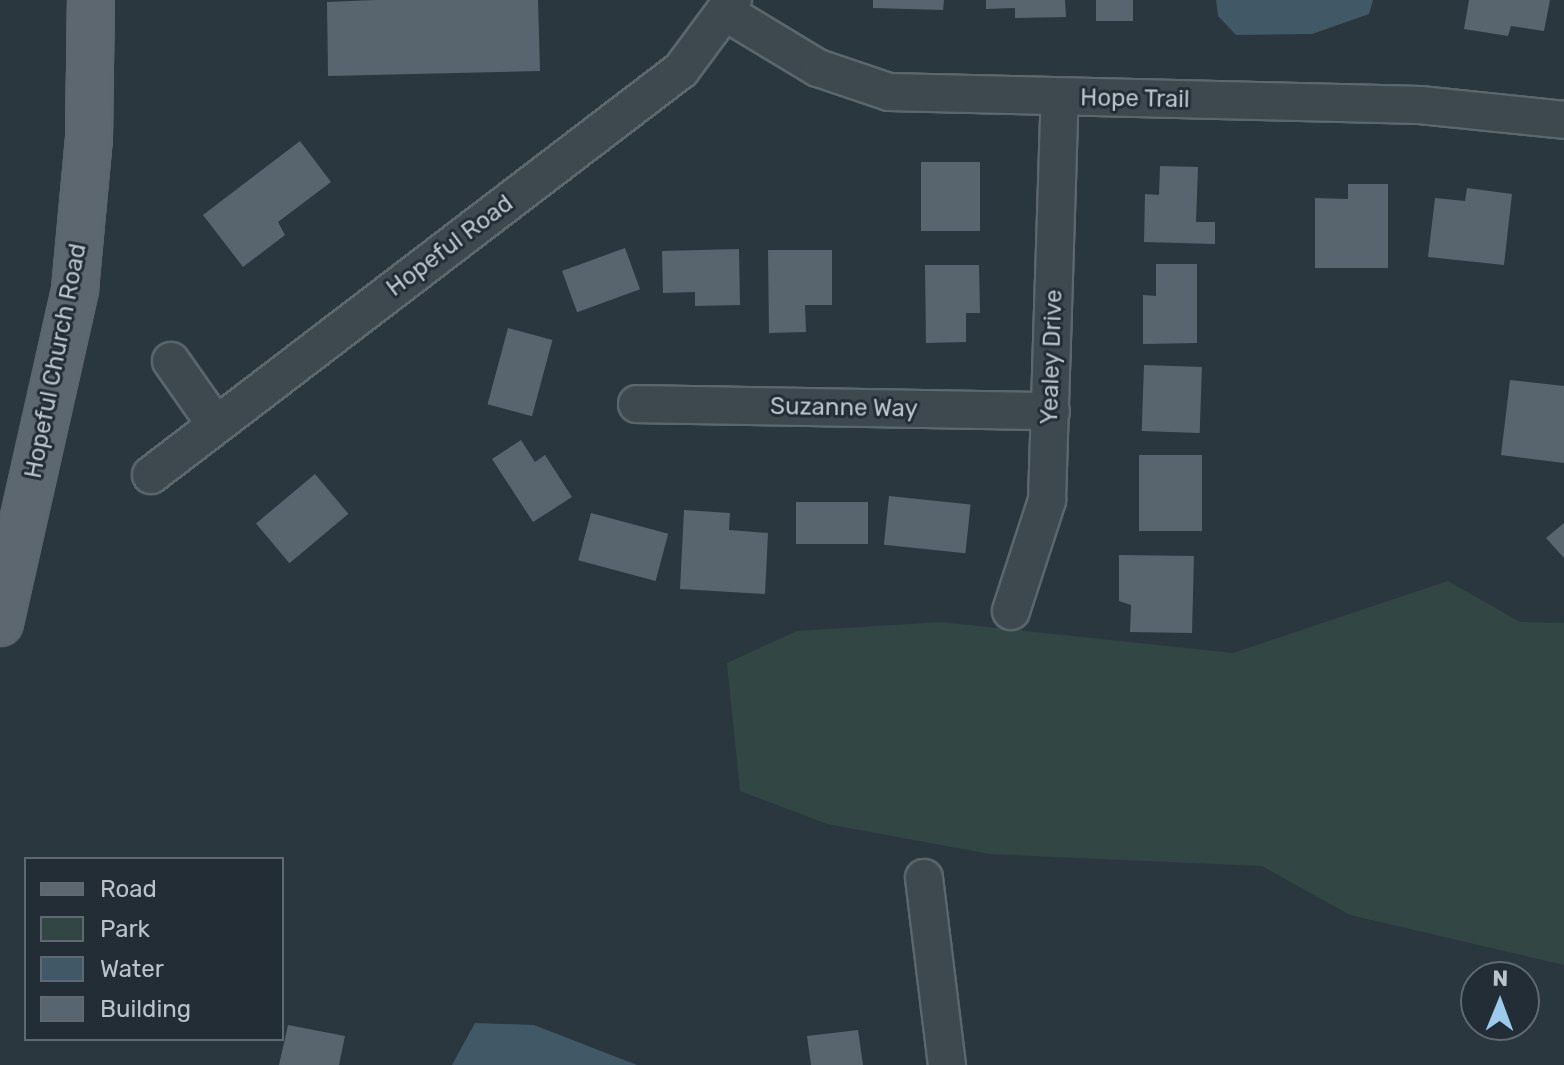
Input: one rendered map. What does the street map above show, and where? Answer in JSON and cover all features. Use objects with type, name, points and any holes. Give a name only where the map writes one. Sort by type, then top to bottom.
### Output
[{"type":"main road","name":"Hopeful Church Road","points":[[1,617],[75,289],[89,139],[91,0]]},
{"type":"street","name":"Hope Trail","points":[[729,6],[818,68],[889,92],[1420,105],[1564,120]]},
{"type":"street","name":"Hopeful Road","points":[[151,475],[681,70],[729,6]]},
{"type":"street","name":"Yealey Drive","points":[[1011,611],[1047,500],[1060,97]]},
{"type":"street","points":[[171,361],[216,425]]},
{"type":"street","name":"Suzanne Way","points":[[637,404],[1051,411]]},
{"type":"street","points":[[924,878],[947,1065]]},
{"type":"green space","points":[[1448,581],[1520,622],[1564,623],[1564,965],[1350,915],[1262,866],[990,854],[827,824],[740,791],[727,663],[797,631],[941,622],[1233,653]]},
{"type":"water","points":[[1216,0],[1373,0],[1369,14],[1312,34],[1236,35],[1218,16]]},
{"type":"water","points":[[475,1023],[534,1025],[637,1065],[452,1065]]},
{"type":"building","points":[[538,0],[540,71],[328,76],[327,2]]},
{"type":"building","points":[[873,0],[944,0],[943,10],[873,8]]},
{"type":"building","points":[[986,0],[1065,0],[1066,17],[1015,18],[1015,8],[986,9]]},
{"type":"building","points":[[1096,0],[1133,0],[1133,21],[1096,21]]},
{"type":"building","points":[[1469,0],[1550,0],[1544,31],[1511,26],[1508,36],[1464,29]]},
{"type":"building","points":[[300,141],[331,182],[278,222],[285,235],[243,267],[203,215]]},
{"type":"building","points":[[921,162],[980,162],[980,231],[921,231]]},
{"type":"building","points":[[1160,166],[1198,167],[1196,222],[1215,222],[1215,244],[1144,242],[1145,194],[1159,195]]},
{"type":"building","points":[[1348,184],[1388,184],[1388,268],[1315,268],[1315,198],[1348,199]]},
{"type":"building","points":[[1467,188],[1512,194],[1504,265],[1428,257],[1435,198],[1465,201]]},
{"type":"building","points":[[625,248],[640,289],[577,312],[562,271]]},
{"type":"building","points":[[739,249],[740,305],[695,306],[695,292],[663,293],[662,251]]},
{"type":"building","points":[[768,250],[832,250],[832,305],[805,305],[806,332],[769,333]]},
{"type":"building","points":[[1156,264],[1197,264],[1197,343],[1143,344],[1143,295],[1156,296]]},
{"type":"building","points":[[925,265],[979,265],[980,313],[966,313],[966,342],[926,343]]},
{"type":"building","points":[[508,328],[552,340],[532,416],[488,404]]},
{"type":"building","points":[[1144,365],[1202,367],[1200,433],[1142,431]]},
{"type":"building","points":[[1510,380],[1564,386],[1564,463],[1501,455]]},
{"type":"building","points":[[521,440],[535,462],[545,455],[572,497],[533,522],[492,459]]},
{"type":"building","points":[[1139,455],[1202,455],[1202,531],[1139,531]]},
{"type":"building","points":[[315,474],[348,514],[289,563],[256,523]]},
{"type":"building","points":[[889,496],[971,505],[965,553],[884,545]]},
{"type":"building","points":[[796,502],[868,502],[868,544],[796,544]]},
{"type":"building","points":[[684,510],[730,513],[729,530],[768,533],[765,594],[680,589]]},
{"type":"building","points":[[591,513],[668,534],[656,581],[578,560]]},
{"type":"building","points":[[1564,523],[1564,558],[1546,538]]},
{"type":"building","points":[[1119,555],[1194,556],[1192,633],[1130,632],[1131,605],[1119,601]]},
{"type":"building","points":[[288,1025],[345,1036],[339,1065],[279,1065]]},
{"type":"building","points":[[858,1030],[863,1065],[811,1065],[807,1036]]}]
